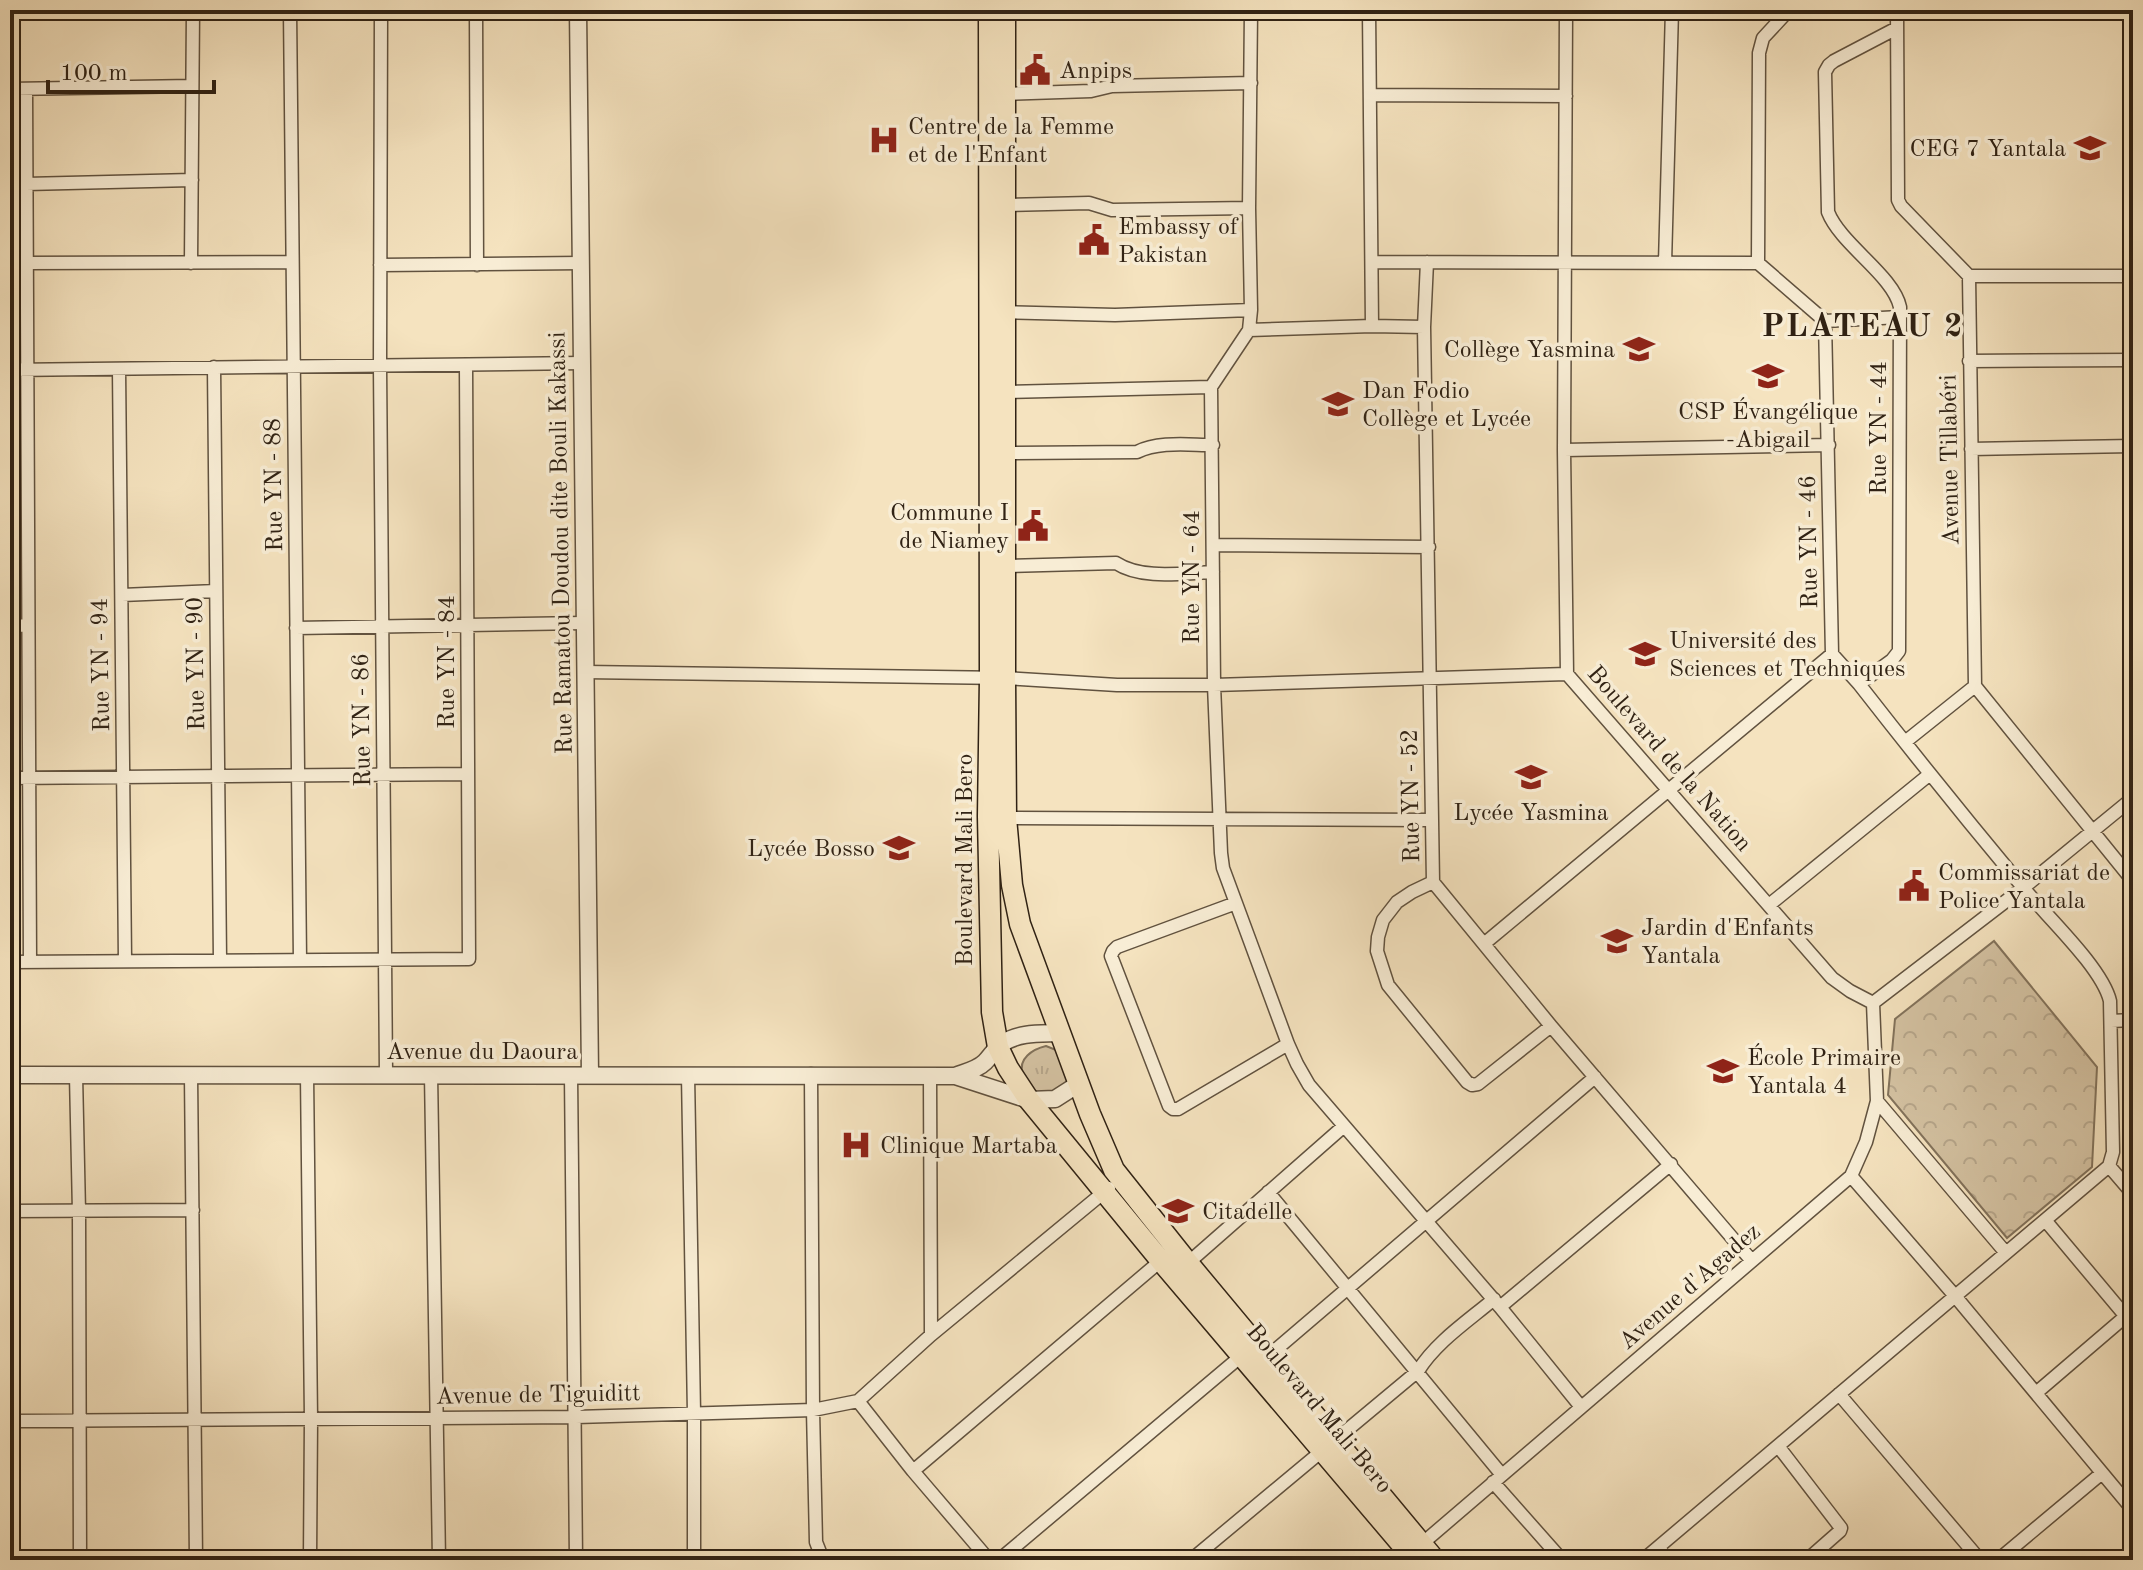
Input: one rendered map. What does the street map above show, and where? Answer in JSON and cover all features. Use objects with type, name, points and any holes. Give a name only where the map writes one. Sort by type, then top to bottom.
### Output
[{"type":"main road","name":"Boulevard Mali Bero","points":[[989,10],[998,312],[997,678],[1014,900],[1026,941],[1103,1147],[1121,1179],[1175,1258],[1412,1554],[1435,1560]]},
{"type":"main road","name":"Boulevard Mali Bero","points":[[1005,10],[1005,205],[998,312],[1005,392],[1005,566],[988,816],[993,1022],[998,1047],[1029,1100],[1104,1192],[1175,1258]]},
{"type":"street","points":[[191,263],[193,10]]},
{"type":"street","name":"Rue YN - 88","points":[[290,10],[300,960]]},
{"type":"street","name":"Rue YN - 86","points":[[381,10],[380,366],[386,1074]]},
{"type":"street","points":[[476,10],[477,265]]},
{"type":"street","name":"Rue Ramatou Doudou dite Bouli Kakassi","points":[[578,10],[590,1075]]},
{"type":"street","points":[[1005,392],[1211,387],[1249,330],[1251,10]]},
{"type":"street","points":[[1369,10],[1372,326]]},
{"type":"street","name":"Boulevard de la Nation","points":[[1566,10],[1564,450],[1567,674],[1832,978],[1873,1003]]},
{"type":"street","points":[[1665,263],[1672,10]]},
{"type":"street","points":[[1758,263],[1759,53],[1763,38],[1789,10]]},
{"type":"street","points":[[1897,10],[1898,200],[1901,206],[1969,276],[2133,276]]},
{"type":"street","name":"Rue YN - 44","points":[[1859,684],[1892,660],[1899,651],[1900,317],[1895,292],[1836,227],[1828,212],[1825,72],[1834,61],[1897,28]]},
{"type":"street","points":[[1005,94],[1082,92],[1112,86],[1251,83]]},
{"type":"street","points":[[10,89],[192,86]]},
{"type":"street","points":[[26,89],[30,961]]},
{"type":"street","points":[[1370,95],[1566,96]]},
{"type":"street","points":[[26,184],[192,180]]},
{"type":"street","points":[[1005,205],[1089,203],[1112,210],[1249,208]]},
{"type":"street","points":[[26,263],[292,262]]},
{"type":"street","points":[[1372,262],[1758,263],[1825,321],[1900,317]]},
{"type":"street","name":"Rue YN - 52","points":[[1427,262],[1424,327],[1433,882],[1551,1026],[1752,1261]]},
{"type":"street","points":[[380,265],[582,263]]},
{"type":"street","name":"Avenue Tillabéri","points":[[1969,276],[1975,686]]},
{"type":"street","points":[[998,312],[1115,315],[1251,310]]},
{"type":"street","name":"Rue YN - 46","points":[[1825,321],[1832,654]]},
{"type":"street","points":[[1249,330],[1424,327]]},
{"type":"street","points":[[1969,361],[2133,360]]},
{"type":"street","points":[[10,370],[582,363]]},
{"type":"street","name":"Rue YN - 84","points":[[385,959],[469,959],[466,365]]},
{"type":"street","name":"Rue YN - 90","points":[[214,367],[220,960]]},
{"type":"street","name":"Rue YN - 94","points":[[119,369],[125,961]]},
{"type":"street","name":"Rue YN - 64","points":[[1211,387],[1214,685],[1223,868],[1288,1044],[1309,1085],[1497,1303],[1581,1407]]},
{"type":"street","points":[[1005,453],[1137,452],[1160,445],[1213,445]]},
{"type":"street","points":[[1564,450],[1829,445]]},
{"type":"street","points":[[1971,449],[2133,446]]},
{"type":"street","points":[[1213,545],[1429,547]]},
{"type":"street","points":[[1005,566],[1116,563],[1141,573],[1213,572]]},
{"type":"street","points":[[122,595],[216,591]]},
{"type":"street","points":[[296,628],[584,623]]},
{"type":"street","points":[[10,626],[28,625]]},
{"type":"street","points":[[1485,943],[1832,654],[2104,984],[2110,1001],[2111,1021],[2111,1163],[2133,1194]]},
{"type":"street","points":[[585,672],[997,678],[1117,685],[1567,674]]},
{"type":"street","points":[[1905,742],[1975,686],[2133,881]]},
{"type":"street","points":[[10,778],[468,774]]},
{"type":"street","points":[[1769,905],[1930,774]]},
{"type":"street","points":[[1873,1003],[2023,888],[2133,798]]},
{"type":"street","points":[[1006,818],[1431,820]]},
{"type":"street","points":[[1433,882],[1397,902],[1383,920],[1377,951],[1388,985],[1467,1082],[1478,1084],[1551,1026]]},
{"type":"street","points":[[1236,903],[1117,947],[1111,956],[1169,1106],[1173,1109],[1178,1109],[1288,1044]]},
{"type":"street","points":[[10,962],[385,959]]},
{"type":"street","name":"Avenue d'Agadez","points":[[1412,1554],[1851,1176],[1866,1142],[1877,1101],[1873,1003]]},
{"type":"street","points":[[2111,1021],[2133,1020]]},
{"type":"street","points":[[955,1076],[976,1069],[1007,1041],[1026,1035],[1061,1033]]},
{"type":"street","points":[[431,1074],[439,1560]]},
{"type":"street","points":[[811,1074],[816,1542],[823,1560]]},
{"type":"street","name":"Avenue du Daoura","points":[[10,1075],[930,1075],[955,1076],[1029,1100]]},
{"type":"street","points":[[76,1075],[80,1560]]},
{"type":"street","points":[[191,1075],[196,1560]]},
{"type":"street","points":[[307,1075],[310,1560]]},
{"type":"street","points":[[571,1075],[576,1560]]},
{"type":"street","points":[[688,1075],[694,1560]]},
{"type":"street","points":[[930,1075],[931,1335]]},
{"type":"street","points":[[999,1560],[1254,1353],[1348,1289],[1595,1077]]},
{"type":"street","points":[[1029,1100],[1055,1099],[1080,1083]]},
{"type":"street","points":[[1877,1101],[2006,1253]]},
{"type":"street","points":[[913,1471],[1175,1258],[1268,1192],[1344,1126]]},
{"type":"street","points":[[1643,1560],[2111,1163]]},
{"type":"street","points":[[1191,1560],[1418,1371],[1438,1347],[1671,1164]]},
{"type":"street","points":[[1851,1176],[2133,1510]]},
{"type":"street","points":[[989,1560],[858,1401],[931,1335],[1121,1179]]},
{"type":"street","points":[[1268,1192],[1418,1371],[1562,1560]]},
{"type":"street","points":[[10,1211],[193,1210]]},
{"type":"street","points":[[2036,1393],[2131,1317],[2045,1220]]},
{"type":"street","points":[[1839,1394],[1980,1560]]},
{"type":"street","name":"Avenue de Tiguiditt","points":[[10,1421],[576,1417],[813,1410],[858,1401]]},
{"type":"street","points":[[1778,1446],[1841,1528],[1807,1560]]},
{"type":"street","points":[[1998,1560],[2102,1473]]},
{"type":"street","points":[[1658,1548],[1670,1560]]},
{"type":"green space","points":[[1994,941],[2097,1067],[2092,1167],[2007,1238],[1888,1095],[1895,1019]]},
{"type":"green space","points":[[1046,1046],[1061,1052],[1068,1081],[1057,1092],[1034,1092],[1024,1076],[1022,1064],[1031,1052]]},
{"type":"place","name":"Anpips","points":[[1035,70]]},
{"type":"place","name":"Centre de la Femme et de l'Enfant","points":[[884,140]]},
{"type":"place","name":"CEG 7 Yantala","points":[[2090,148]]},
{"type":"place","name":"Embassy of Pakistan","points":[[1094,240]]},
{"type":"place","name":"Collège Yasmina","points":[[1639,349]]},
{"type":"place","name":"CSP Évangélique -Abigail","points":[[1768,376]]},
{"type":"place","name":"Dan Fodio Collège et Lycée","points":[[1338,404]]},
{"type":"place","name":"Commune I de Niamey","points":[[1033,526]]},
{"type":"place","name":"Université des Sciences et Techniques","points":[[1645,654]]},
{"type":"place","name":"Lycée Yasmina","points":[[1531,777]]},
{"type":"place","name":"Lycée Bosso","points":[[899,848]]},
{"type":"place","name":"Commissariat de Police Yantala","points":[[1914,886]]},
{"type":"place","name":"Jardin d'Enfants Yantala","points":[[1617,941]]},
{"type":"place","name":"École Primaire Yantala 4","points":[[1723,1071]]},
{"type":"place","name":"Clinique Martaba","points":[[856,1145]]},
{"type":"place","name":"Citadelle","points":[[1178,1211]]},
{"type":"district","name":"PLATEAU 2","points":[[1863,325]]}]
